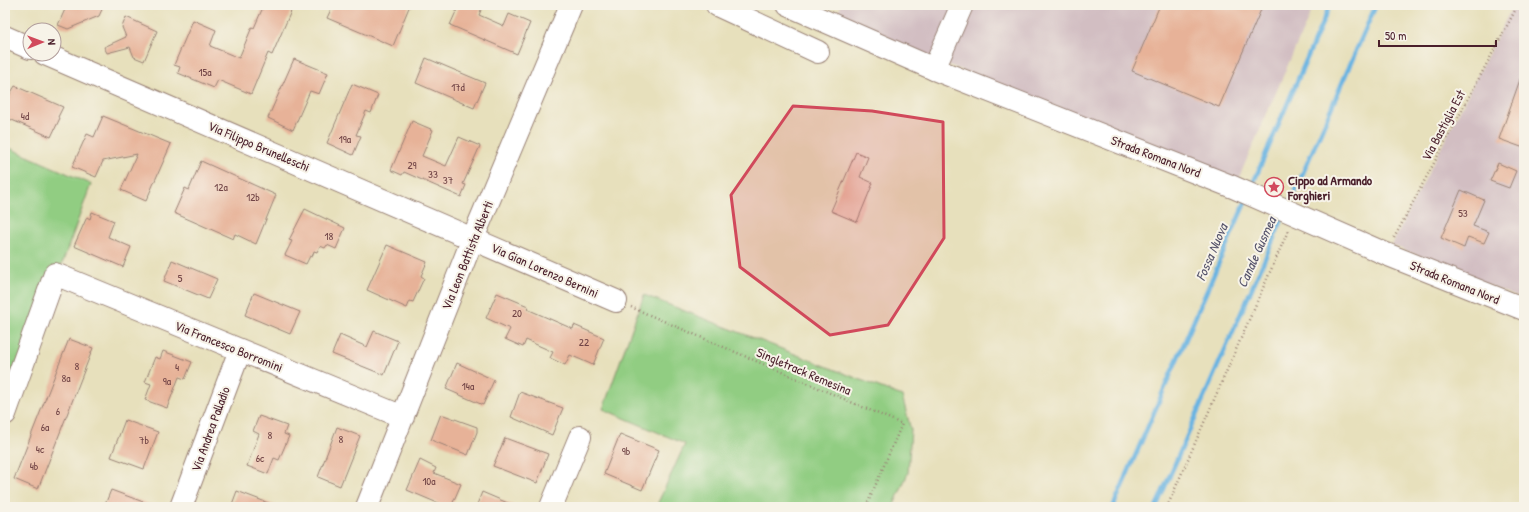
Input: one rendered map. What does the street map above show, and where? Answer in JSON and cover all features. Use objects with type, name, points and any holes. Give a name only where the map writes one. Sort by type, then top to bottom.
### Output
[{"type":"street","name":"Via Leon Battista Alberti","points":[[373,505],[402,418],[473,238],[571,5]]},
{"type":"street","points":[[717,5],[818,52]]},
{"type":"street","name":"Strada Romana Nord","points":[[788,5],[934,69],[1270,202],[1386,254],[1524,309]]},
{"type":"street","points":[[934,69],[962,5]]},
{"type":"street","points":[[5,37],[22,44]]},
{"type":"street","name":"Via Filippo Brunelleschi","points":[[62,61],[473,238]]},
{"type":"street","name":"Via Gian Lorenzo Bernini","points":[[473,238],[616,301]]},
{"type":"street","name":"Via Francesco Borromini","points":[[5,414],[55,274],[402,418]]},
{"type":"street","name":"Via Andrea Palladio","points":[[181,507],[240,350]]},
{"type":"street","points":[[551,507],[580,437]]},
{"type":"path","name":"Via Bastiglia Est","points":[[1386,254],[1518,5]]},
{"type":"path","points":[[1166,507],[1296,213]]},
{"type":"path","name":"Singletrack Remesina","points":[[616,301],[902,424],[866,507]]},
{"type":"highlighted area","points":[[793,106],[872,111],[943,122],[944,238],[888,325],[830,335],[740,267],[731,195]]},
{"type":"shaded area","points":[[841,5],[1314,5],[1237,182],[836,19]]},
{"type":"shaded area","points":[[1513,5],[1524,5],[1524,300],[1392,245]]},
{"type":"green space","points":[[5,146],[91,184],[5,421]]},
{"type":"green space","points":[[644,295],[902,396],[911,430],[908,473],[893,507],[656,507],[685,444],[603,409]]},
{"type":"building","points":[[67,5],[104,5],[99,16],[68,29],[62,27],[62,22],[59,22]]},
{"type":"building","points":[[264,5],[282,5],[292,9],[272,55],[268,53],[251,94],[218,80],[214,88],[178,73],[180,67],[174,65],[193,20],[216,30],[210,46],[239,58],[252,27],[254,28]]},
{"type":"building","points":[[333,5],[410,5],[393,46],[327,18]]},
{"type":"building","points":[[459,5],[483,5],[479,15],[504,26],[509,14],[530,23],[517,54],[450,25]]},
{"type":"building","points":[[1160,5],[1263,5],[1219,107],[1132,71]]},
{"type":"building","points":[[126,17],[157,31],[144,61],[134,57],[130,47],[107,53],[104,47],[126,37],[122,27]]},
{"type":"building","points":[[426,58],[485,83],[474,108],[416,83]]},
{"type":"building","points":[[294,59],[328,73],[319,94],[310,91],[293,130],[268,118]]},
{"type":"building","points":[[1522,74],[1524,74],[1524,148],[1499,139]]},
{"type":"building","points":[[352,84],[378,95],[371,113],[366,111],[356,135],[361,136],[353,155],[327,143]]},
{"type":"building","points":[[15,86],[63,107],[58,117],[60,118],[51,137],[5,117],[5,102]]},
{"type":"building","points":[[103,116],[171,144],[146,201],[121,190],[137,154],[103,161],[96,177],[72,167],[87,134],[94,137]]},
{"type":"building","points":[[412,121],[433,130],[422,156],[446,166],[459,137],[480,146],[463,184],[466,185],[461,197],[404,172],[402,175],[391,170]]},
{"type":"building","points":[[856,152],[868,157],[860,177],[873,183],[857,222],[831,211]]},
{"type":"building","points":[[201,161],[276,195],[256,244],[235,234],[233,239],[174,213],[185,188],[189,190]]},
{"type":"building","points":[[1498,163],[1516,171],[1509,188],[1490,181]]},
{"type":"building","points":[[1461,190],[1484,200],[1473,226],[1489,232],[1484,243],[1468,237],[1464,248],[1441,238]]},
{"type":"building","points":[[305,209],[345,228],[336,249],[327,245],[325,248],[320,246],[317,252],[314,251],[312,257],[310,256],[306,264],[285,255],[292,241],[289,240]]},
{"type":"building","points":[[92,212],[114,221],[108,237],[131,247],[123,267],[74,246],[87,217],[90,219]]},
{"type":"building","points":[[387,245],[427,262],[421,276],[424,278],[413,302],[410,301],[407,308],[367,290]]},
{"type":"building","points":[[172,260],[217,279],[208,299],[164,281]]},
{"type":"building","points":[[254,293],[300,312],[290,334],[245,315]]},
{"type":"building","points":[[497,293],[528,306],[527,309],[573,329],[574,325],[604,338],[593,365],[570,355],[565,365],[550,358],[553,352],[526,340],[523,347],[505,339],[510,329],[486,318]]},
{"type":"building","points":[[374,331],[398,341],[384,375],[332,354],[340,335],[367,347]]},
{"type":"building","points":[[69,339],[93,348],[38,489],[14,479]]},
{"type":"building","points":[[163,351],[192,362],[185,379],[179,377],[167,408],[145,400],[151,384],[145,382],[155,357],[160,359]]},
{"type":"building","points":[[457,363],[494,380],[483,405],[446,389]]},
{"type":"building","points":[[520,392],[563,408],[552,435],[511,417]]},
{"type":"building","points":[[441,414],[477,427],[477,432],[468,455],[431,440]]},
{"type":"building","points":[[259,416],[287,426],[284,434],[289,436],[279,460],[274,458],[268,474],[247,466],[259,434],[253,431]]},
{"type":"building","points":[[125,420],[158,432],[144,469],[111,457]]},
{"type":"building","points":[[337,427],[360,436],[340,486],[318,477]]},
{"type":"building","points":[[620,434],[659,450],[642,490],[604,474]]},
{"type":"building","points":[[505,438],[548,454],[537,483],[493,466]]},
{"type":"building","points":[[420,460],[436,468],[434,473],[461,484],[451,507],[447,507],[407,490]]},
{"type":"building","points":[[111,490],[154,506],[154,507],[104,507]]},
{"type":"building","points":[[237,491],[276,506],[276,507],[231,507]]},
{"type":"building","points":[[482,492],[517,507],[476,507]]},
{"type":"waterway","name":"Fossa Nuova","points":[[1251,188],[1330,5]]},
{"type":"waterway","name":"Canale Gusmea","points":[[1289,205],[1376,5]]},
{"type":"waterway","name":"Fossa Nuova","points":[[1113,507],[1247,198]]},
{"type":"waterway","name":"Canale Gusmea","points":[[1156,507],[1284,215]]},
{"type":"place","name":"Cippo ad Armando Forghieri","points":[[1274,187]]}]
